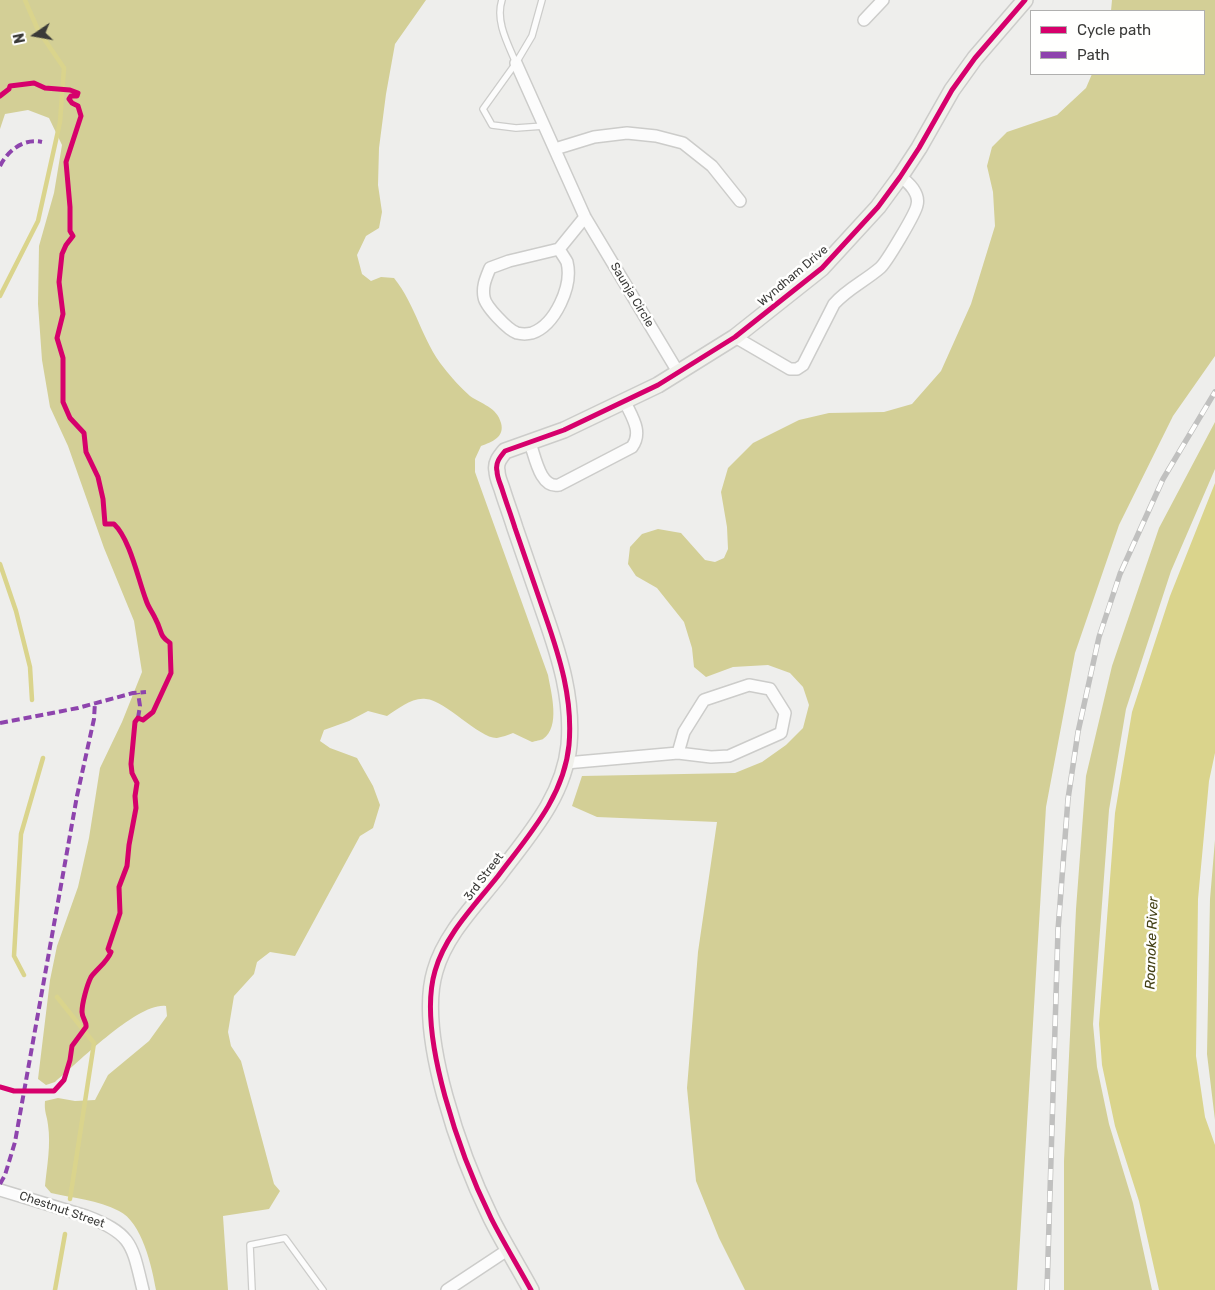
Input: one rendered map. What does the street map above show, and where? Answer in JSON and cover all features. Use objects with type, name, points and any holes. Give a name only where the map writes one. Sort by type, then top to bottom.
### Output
[{"type":"street","points":[[864,20],[883,0]]},
{"type":"street","name":"Wyndham Drive","points":[[496,472],[500,456],[505,451],[564,430],[625,402],[678,372],[735,337],[822,268],[878,207],[900,177],[952,90],[975,58],[1025,0]]},
{"type":"street","name":"Saunja Circle","points":[[516,63],[585,217],[678,372]]},
{"type":"street","points":[[555,149],[594,137],[627,133],[656,136],[682,143],[712,166],[740,200]]},
{"type":"street","points":[[735,337],[790,370],[797,369],[803,365],[834,304],[841,296],[880,268],[888,259],[918,204],[916,194],[910,184],[900,177]]},
{"type":"street","points":[[559,249],[566,261],[568,272],[566,290],[556,310],[543,327],[530,334],[516,332],[493,313],[484,300],[483,286],[490,268],[509,261],[559,249],[585,217]]},
{"type":"street","points":[[530,443],[544,480],[548,484],[559,485],[632,447],[638,434],[625,402]]},
{"type":"street","name":"3rd Street","points":[[496,472],[561,661],[569,695],[570,719],[566,763],[560,783],[542,818],[447,944],[434,973],[430,995],[430,1015],[439,1072],[455,1129],[474,1182],[492,1220],[532,1290]]},
{"type":"street","points":[[566,763],[678,753],[711,757],[729,756],[781,733],[785,713],[770,689],[749,685],[704,700],[684,732],[678,753]]},
{"type":"street","name":"Chestnut Street","points":[[0,1190],[86,1216],[119,1232],[126,1238],[132,1248],[143,1290]]},
{"type":"street","points":[[447,1290],[509,1249]]},
{"type":"lane","points":[[502,0],[499,9],[503,29],[516,63]]},
{"type":"lane","points":[[542,0],[532,36],[516,63],[483,110],[492,125],[516,128],[544,126]]},
{"type":"lane","points":[[252,1290],[250,1245],[285,1238],[323,1290]]},
{"type":"shaded area","points":[[0,0],[426,0],[395,44],[379,148],[378,185],[382,212],[379,228],[366,236],[357,255],[362,274],[371,281],[381,277],[394,278],[408,300],[436,357],[444,368],[470,396],[488,406],[499,418],[502,428],[501,432],[493,441],[481,446],[475,459],[475,472],[548,675],[551,690],[552,726],[549,734],[543,739],[532,742],[513,733],[497,738],[490,737],[443,706],[426,699],[410,702],[387,716],[368,711],[349,721],[324,730],[320,741],[330,748],[357,758],[373,786],[380,805],[373,828],[360,836],[295,956],[270,952],[257,962],[254,974],[234,996],[228,1032],[231,1046],[241,1061],[274,1184],[280,1191],[269,1209],[223,1216],[228,1290],[156,1290],[145,1246],[134,1225],[127,1217],[103,1204],[51,1193],[45,1186],[49,1140],[45,1101],[58,1098],[75,1101],[95,1100],[108,1075],[149,1041],[167,1016],[166,1006],[154,1007],[125,1023],[109,1035],[55,1082],[46,1085],[38,1079],[50,980],[57,946],[78,887],[89,838],[100,768],[122,722],[142,672],[134,621],[104,548],[68,446],[50,407],[42,360],[38,304],[39,246],[54,193],[62,145],[49,118],[28,110],[5,114],[0,129]]},
{"type":"shaded area","points":[[1112,0],[1215,0],[1215,356],[1173,416],[1119,525],[1075,653],[1046,807],[1017,1290],[745,1290],[719,1238],[696,1181],[687,1088],[698,952],[717,822],[597,817],[572,806],[582,776],[735,773],[762,762],[786,745],[803,728],[809,705],[803,687],[790,673],[768,665],[733,667],[706,677],[694,667],[692,648],[684,622],[657,588],[636,576],[628,564],[630,547],[642,534],[658,529],[681,533],[705,560],[715,562],[724,558],[728,549],[727,527],[721,492],[728,468],[753,443],[799,420],[829,413],[884,412],[912,404],[941,371],[971,304],[995,226],[993,192],[987,166],[992,147],[1007,132],[1057,115],[1086,88],[1092,75],[1205,75],[1205,10],[1111,10]]},
{"type":"shaded area","points":[[1215,422],[1215,469],[1171,571],[1126,709],[1109,810],[1093,1024],[1097,1067],[1109,1124],[1133,1203],[1152,1290],[1064,1290],[1064,1161],[1076,909],[1086,776],[1112,666],[1159,528]]},
{"type":"shaded area","points":[[1215,840],[1215,1120],[1207,1054],[1210,899]]},
{"type":"water","name":"Roanoke River","points":[[1215,483],[1215,753],[1209,781],[1198,899],[1196,1056],[1205,1117],[1215,1145],[1215,1290],[1159,1290],[1139,1201],[1115,1126],[1102,1065],[1099,1024],[1115,813],[1132,712],[1170,596]]},
{"type":"waterway","points":[[0,296],[38,221],[60,122],[64,68],[38,30],[25,0]]},
{"type":"waterway","points":[[0,564],[16,611],[30,667],[32,700]]},
{"type":"waterway","points":[[24,975],[14,956],[21,834],[43,758]]},
{"type":"waterway","points":[[57,997],[94,1043],[70,1199]]},
{"type":"waterway","points":[[55,1290],[65,1234]]},
{"type":"railway","points":[[1047,1290],[1058,930],[1068,799],[1078,732],[1099,637],[1120,574],[1163,479],[1215,392]]},
{"type":"marked path","points":[[0,166],[7,155],[17,146],[35,141],[42,142]]},
{"type":"marked path","points":[[0,723],[78,708],[133,693],[146,692]]},
{"type":"marked path","points":[[138,693],[140,706],[138,718]]},
{"type":"marked path","points":[[0,1184],[5,1175],[15,1142],[77,796],[94,719],[95,702]]},
{"type":"cycle path","points":[[531,1290],[500,1236],[467,1164],[445,1096],[432,1028],[431,998],[435,971],[446,945],[453,933],[543,815],[560,782],[566,764],[569,745],[569,711],[560,663],[551,631],[499,480],[497,463],[505,451],[564,430],[658,385],[735,337],[822,268],[878,207],[919,148],[952,90],[975,58],[1025,0]]},
{"type":"cycle path","points":[[0,96],[10,86],[34,83],[45,88],[70,90],[78,93],[77,96],[71,96],[69,99],[78,106],[81,116],[66,162],[70,231],[73,236],[62,254],[59,282],[63,314],[57,338],[63,358],[63,402],[70,418],[84,433],[86,452],[98,477],[103,499],[105,524],[114,524],[125,539],[147,603],[162,636],[170,643],[171,673],[153,712],[143,720],[138,718],[135,722],[131,764],[132,773],[137,783],[136,808],[127,866],[119,887],[120,913],[108,949],[111,952],[110,955],[91,977],[86,989],[82,1012],[86,1027],[72,1046],[64,1080],[54,1091],[14,1091],[0,1087]]}]
